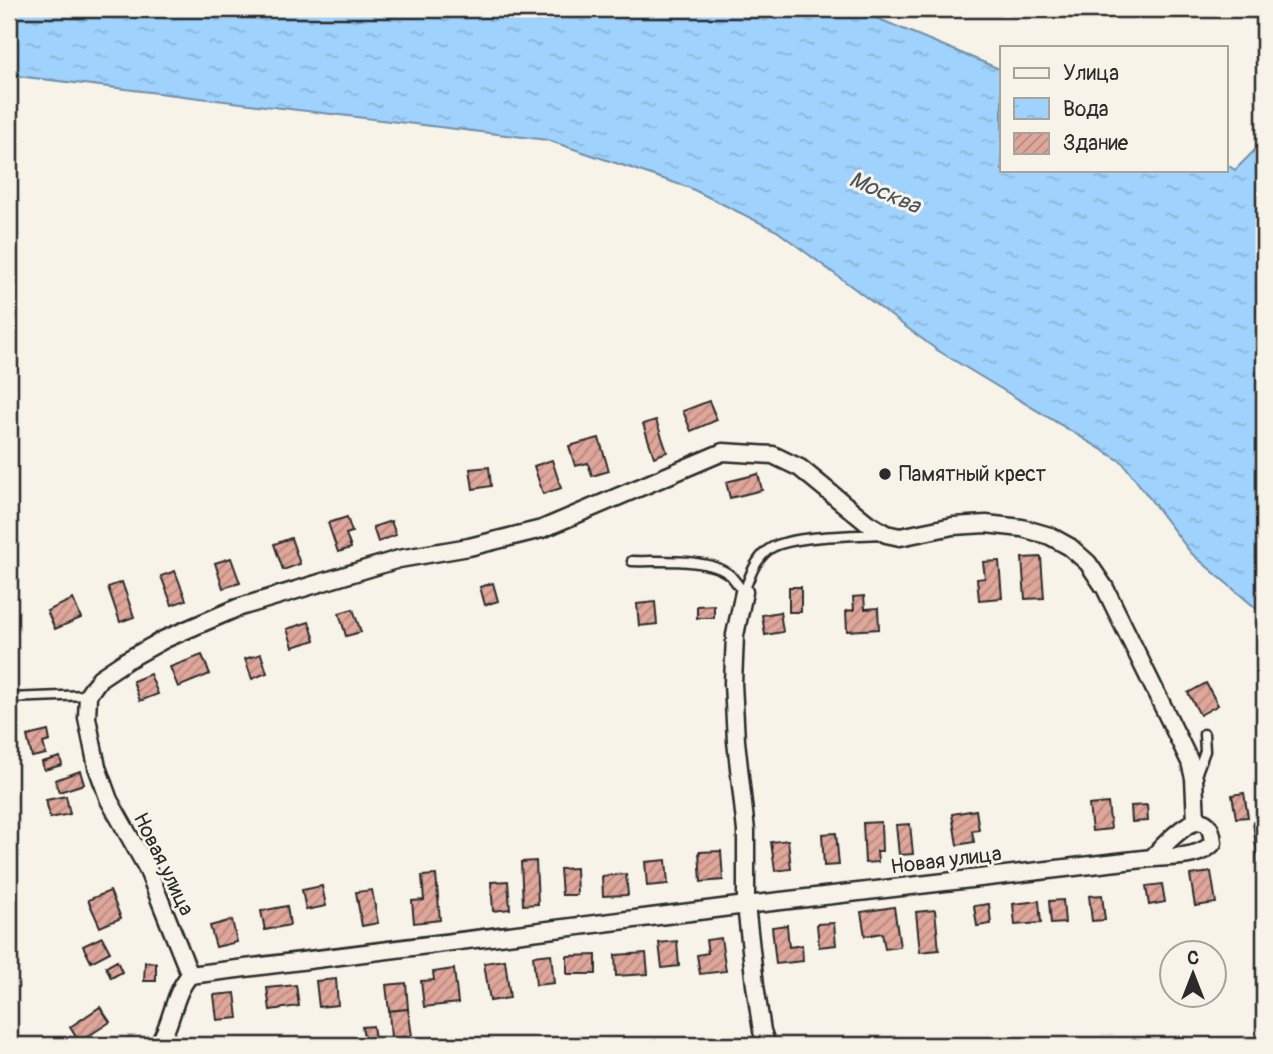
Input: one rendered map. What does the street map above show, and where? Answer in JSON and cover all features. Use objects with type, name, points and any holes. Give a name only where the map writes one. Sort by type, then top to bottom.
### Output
[{"type":"street","points":[[88,695],[100,678],[127,660],[165,639],[237,608],[399,558],[469,547],[542,529],[723,452],[773,455],[800,468],[866,522],[886,534],[900,537],[953,526],[986,524],[1022,528],[1050,536],[1070,547],[1088,563],[1105,588],[1190,762],[1194,778],[1196,821],[1186,824],[1152,858]]},
{"type":"street","points":[[744,592],[735,635],[733,683],[736,741],[747,831],[746,905],[755,985],[762,1031],[767,1045]]},
{"type":"street","name":"Новая улица","points":[[88,695],[87,718],[97,767],[109,800],[147,868],[190,975],[746,905],[1186,856],[1206,851],[1213,843],[1212,833],[1205,824],[1196,821]]},
{"type":"street","points":[[159,1045],[166,1035],[181,985],[190,975]]},
{"type":"lane","points":[[632,561],[691,562],[714,567],[729,574],[744,592],[754,567],[767,551],[785,542],[886,534]]},
{"type":"lane","points":[[9,698],[88,695]]},
{"type":"lane","points":[[1194,778],[1205,751],[1204,734]]},
{"type":"water","name":"Москва","points":[[9,9],[855,9],[1000,69],[1000,172],[1228,172],[1228,165],[1235,170],[1264,141],[1264,615],[1191,553],[1122,462],[937,350],[777,231],[690,188],[547,140],[9,75]]},
{"type":"building","points":[[709,401],[717,420],[691,431],[683,411]]},
{"type":"building","points":[[656,420],[667,452],[654,457],[643,424]]},
{"type":"building","points":[[599,438],[609,471],[592,476],[588,463],[575,466],[569,446]]},
{"type":"building","points":[[552,460],[561,488],[543,494],[534,466]]},
{"type":"building","points":[[489,467],[491,486],[473,489],[470,469]]},
{"type":"building","points":[[758,474],[762,490],[730,498],[726,482]]},
{"type":"building","points":[[347,517],[352,532],[346,534],[351,548],[338,552],[328,523]]},
{"type":"building","points":[[391,521],[396,535],[378,542],[373,527]]},
{"type":"building","points":[[291,538],[300,564],[283,570],[274,544]]},
{"type":"building","points":[[1041,557],[1044,598],[1025,599],[1022,558]]},
{"type":"building","points":[[231,558],[240,583],[223,588],[215,563]]},
{"type":"building","points":[[999,561],[1002,598],[979,600],[977,579],[985,578],[983,562]]},
{"type":"building","points":[[175,571],[186,600],[172,605],[161,576]]},
{"type":"building","points":[[122,582],[134,617],[120,622],[108,587]]},
{"type":"building","points":[[493,583],[498,601],[485,605],[480,587]]},
{"type":"building","points":[[789,587],[801,587],[801,612],[789,612]]},
{"type":"building","points":[[864,596],[865,609],[878,608],[879,629],[847,631],[846,611],[854,610],[853,597]]},
{"type":"building","points":[[73,599],[81,618],[55,629],[47,611]]},
{"type":"building","points":[[655,602],[657,624],[639,626],[637,604]]},
{"type":"building","points":[[714,605],[714,618],[697,618],[697,606]]},
{"type":"building","points":[[353,609],[361,632],[346,636],[339,613]]},
{"type":"building","points":[[780,612],[783,632],[765,635],[762,615]]},
{"type":"building","points":[[309,622],[315,640],[293,647],[287,629]]},
{"type":"building","points":[[261,654],[267,673],[252,679],[245,659]]},
{"type":"building","points":[[202,655],[210,674],[178,687],[170,667]]},
{"type":"building","points":[[150,674],[158,694],[140,701],[133,681]]},
{"type":"building","points":[[1206,683],[1218,705],[1200,715],[1188,693]]},
{"type":"building","points":[[48,731],[50,741],[43,743],[46,754],[32,757],[27,736]]},
{"type":"building","points":[[60,757],[62,765],[44,770],[42,762]]},
{"type":"building","points":[[80,771],[84,784],[59,792],[55,780]]},
{"type":"building","points":[[1244,793],[1248,817],[1236,818],[1232,795]]},
{"type":"building","points":[[66,796],[70,814],[50,818],[46,800]]},
{"type":"building","points":[[1108,803],[1111,829],[1092,831],[1089,805]]},
{"type":"building","points":[[1147,805],[1148,821],[1132,822],[1131,806]]},
{"type":"building","points":[[976,810],[979,830],[972,831],[974,842],[957,845],[952,814]]},
{"type":"building","points":[[1264,820],[1264,862],[1258,863],[1253,822]]},
{"type":"building","points":[[881,822],[882,851],[877,851],[878,862],[865,863],[863,823]]},
{"type":"building","points":[[910,824],[913,854],[899,855],[896,825]]},
{"type":"building","points":[[836,833],[839,865],[824,866],[822,834]]},
{"type":"building","points":[[788,840],[791,869],[775,871],[771,842]]},
{"type":"building","points":[[721,851],[723,880],[701,882],[699,852]]},
{"type":"building","points":[[666,860],[668,884],[647,886],[645,862]]},
{"type":"building","points":[[536,861],[538,904],[523,905],[521,862]]},
{"type":"building","points":[[576,868],[577,895],[562,895],[560,869]]},
{"type":"building","points":[[1211,872],[1216,903],[1195,906],[1190,875]]},
{"type":"building","points":[[626,874],[628,895],[603,896],[602,876]]},
{"type":"building","points":[[436,875],[440,920],[414,923],[412,901],[424,900],[422,876]]},
{"type":"building","points":[[508,881],[510,909],[493,911],[491,882]]},
{"type":"building","points":[[1162,884],[1165,902],[1149,905],[1146,886]]},
{"type":"building","points":[[322,886],[326,906],[306,910],[302,890]]},
{"type":"building","points":[[372,890],[378,923],[362,926],[356,892]]},
{"type":"building","points":[[110,891],[121,918],[100,927],[88,900]]},
{"type":"building","points":[[1102,895],[1105,920],[1092,921],[1089,896]]},
{"type":"building","points":[[1063,900],[1065,923],[1051,924],[1049,901]]},
{"type":"building","points":[[1039,901],[1041,923],[1015,925],[1013,904]]},
{"type":"building","points":[[989,904],[991,924],[977,926],[974,906]]},
{"type":"building","points":[[287,906],[290,925],[265,930],[261,911]]},
{"type":"building","points":[[894,907],[900,947],[885,949],[882,933],[865,936],[861,912]]},
{"type":"building","points":[[935,910],[939,950],[920,952],[916,912]]},
{"type":"building","points":[[232,920],[237,942],[216,947],[210,926]]},
{"type":"building","points":[[834,923],[836,945],[819,947],[817,924]]},
{"type":"building","points":[[787,925],[789,947],[802,945],[803,961],[776,964],[772,927]]},
{"type":"building","points":[[102,937],[110,952],[91,962],[83,946]]},
{"type":"building","points":[[721,938],[726,971],[700,974],[697,955],[708,953],[706,940]]},
{"type":"building","points":[[677,941],[679,966],[662,968],[659,943]]},
{"type":"building","points":[[646,953],[648,974],[616,976],[615,955]]},
{"type":"building","points":[[551,954],[554,983],[536,985],[533,956]]},
{"type":"building","points":[[596,955],[596,974],[567,974],[567,956]]},
{"type":"building","points":[[505,960],[510,998],[490,1001],[484,963]]},
{"type":"building","points":[[117,961],[122,972],[111,978],[106,967]]},
{"type":"building","points":[[145,962],[156,963],[156,981],[144,981]]},
{"type":"building","points":[[454,969],[458,1003],[424,1007],[421,981],[434,980],[433,972]]},
{"type":"building","points":[[336,979],[338,1005],[319,1007],[316,981]]},
{"type":"building","points":[[406,983],[408,1009],[389,1011],[386,985]]},
{"type":"building","points":[[296,985],[299,1006],[270,1010],[267,988]]},
{"type":"building","points":[[235,993],[238,1018],[217,1020],[214,995]]},
{"type":"building","points":[[100,1007],[110,1022],[79,1042],[70,1027]]},
{"type":"building","points":[[408,1009],[412,1036],[391,1039],[389,1011]]},
{"type":"building","points":[[373,1026],[375,1039],[365,1041],[362,1027]]},
{"type":"place","name":"Памятный крест","points":[[885,474]]}]
